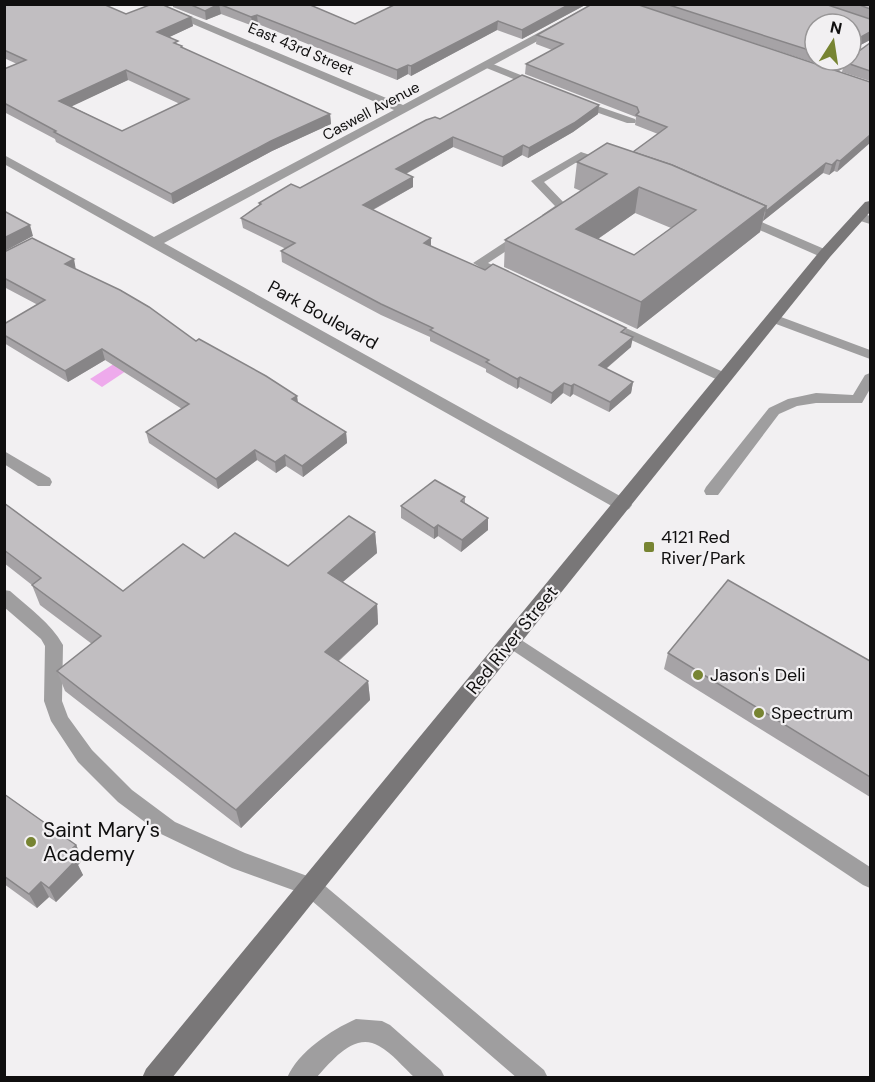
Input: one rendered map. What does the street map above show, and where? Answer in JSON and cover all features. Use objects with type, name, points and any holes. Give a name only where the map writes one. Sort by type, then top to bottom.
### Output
[{"type":"main road","name":"Red River Street","points":[[155,1077],[825,254],[865,218],[870,205]]},
{"type":"street","name":"East 43rd Street","points":[[151,4],[404,110]]},
{"type":"street","name":"Caswell Avenue","points":[[154,243],[601,4]]},
{"type":"street","name":"Park Boulevard","points":[[4,159],[622,505]]},
{"type":"lane","points":[[488,65],[550,90]]},
{"type":"lane","points":[[570,99],[631,121]]},
{"type":"lane","points":[[518,282],[479,263],[562,207],[537,181],[581,155],[613,164]]},
{"type":"lane","points":[[733,213],[825,254]]},
{"type":"lane","points":[[591,316],[725,378]]},
{"type":"lane","points":[[773,318],[870,355]]},
{"type":"lane","points":[[712,491],[774,411],[793,402],[816,398],[857,400],[870,378]]},
{"type":"lane","points":[[7,460],[44,482]]},
{"type":"lane","points":[[4,596],[46,634],[54,645],[53,701],[60,721],[85,756],[125,796],[168,828],[239,861],[311,887],[536,1077]]},
{"type":"lane","points":[[512,641],[870,878]]},
{"type":"lane","points":[[300,1077],[334,1042],[356,1030],[382,1033],[433,1077]]},
{"type":"shaded area","points":[[120,360],[132,367],[102,387],[90,379]]},
{"type":"building","points":[[4,4],[103,4],[126,14],[152,4],[161,4],[191,17],[157,32],[178,41],[174,43],[181,47],[330,114],[271,141],[171,194],[4,103],[4,69],[26,60],[4,50]],"holes":[[[126,70],[189,99],[122,131],[59,101]]]},
{"type":"building","points":[[189,4],[219,4],[205,11]]},
{"type":"building","points":[[219,4],[308,4],[355,24],[396,4],[570,4],[522,30],[498,21],[411,66],[397,70],[257,15],[251,17]]},
{"type":"building","points":[[592,4],[636,4],[803,60],[803,72],[840,72],[870,82],[870,135],[840,161],[837,160],[832,165],[826,163],[766,211],[766,206],[672,165],[633,152],[667,127],[636,115],[639,112],[637,107],[526,64],[563,44],[537,35]]},
{"type":"building","points":[[666,4],[825,4],[849,12],[803,12],[803,48]]},
{"type":"building","points":[[857,4],[870,4],[870,9]]},
{"type":"building","points":[[863,17],[870,19],[870,32],[863,36]]},
{"type":"building","points":[[870,43],[870,71],[863,69],[863,48]]},
{"type":"building","points":[[522,75],[599,105],[574,123],[529,148],[523,145],[503,157],[453,137],[396,169],[413,177],[363,205],[431,238],[424,243],[485,270],[493,264],[626,328],[621,332],[633,337],[599,365],[633,382],[610,402],[574,384],[571,386],[564,383],[552,393],[520,377],[517,379],[486,362],[489,360],[430,330],[433,328],[381,304],[281,251],[295,243],[241,218],[261,204],[259,203],[291,184],[300,188],[426,120],[435,117],[440,119]]},
{"type":"building","points":[[607,143],[672,165],[766,206],[641,302],[505,240],[607,174],[577,162]],"holes":[[[639,187],[696,210],[634,255],[576,229]]]},
{"type":"building","points":[[4,211],[30,225],[4,238]]},
{"type":"building","points":[[32,238],[74,259],[65,264],[120,290],[149,307],[196,341],[199,339],[266,376],[297,396],[292,399],[346,432],[302,466],[285,455],[275,462],[255,450],[216,479],[146,432],[189,404],[102,349],[65,371],[4,335],[4,324],[45,300],[4,278],[4,252]]},
{"type":"building","points":[[435,480],[465,497],[461,501],[488,518],[462,540],[438,525],[434,528],[401,506]]},
{"type":"building","points":[[4,503],[123,591],[183,544],[204,558],[235,533],[288,566],[349,516],[375,532],[328,573],[377,604],[325,652],[368,681],[236,810],[57,671],[101,636],[32,585],[41,578],[4,550]]},
{"type":"building","points":[[728,580],[870,661],[870,777],[668,653]]},
{"type":"building","name":"Saint Mary's Academy","points":[[4,794],[76,845],[67,854],[76,860],[49,888],[41,882],[29,894],[4,876]]},
{"type":"place","name":"4121 Red River/Park","points":[[649,547]]},
{"type":"place","name":"Jason's Deli","points":[[698,675]]},
{"type":"place","name":"Spectrum","points":[[759,713]]},
{"type":"place","name":"Saint Mary's Academy","points":[[31,842]]}]
